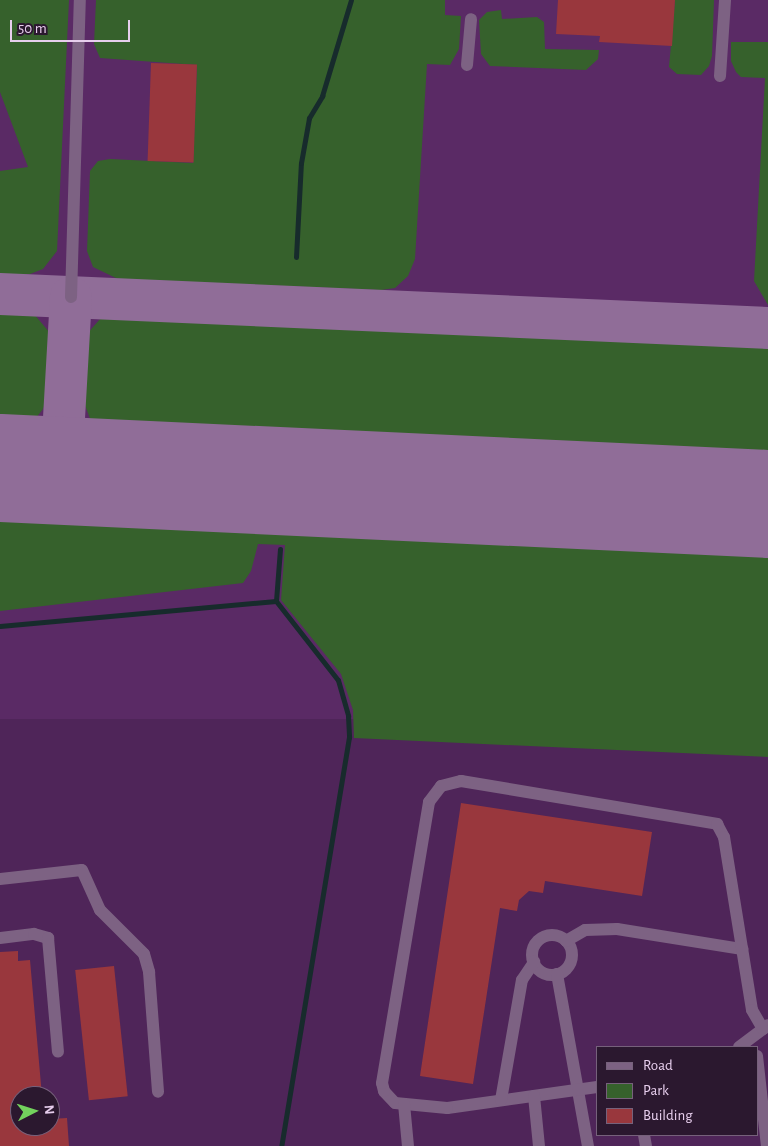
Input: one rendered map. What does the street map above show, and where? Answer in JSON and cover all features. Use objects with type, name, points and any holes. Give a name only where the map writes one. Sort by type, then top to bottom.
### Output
[{"type":"street","points":[[70,297],[80,0]]},
{"type":"street","points":[[720,76],[725,0]]},
{"type":"street","points":[[467,65],[471,18]]},
{"type":"street","points":[[596,1087],[447,1108],[404,1104],[389,1099],[382,1083],[429,802],[448,782],[461,781],[717,824],[724,837],[752,1010],[760,1034],[741,1046]]},
{"type":"street","points":[[0,879],[82,870],[100,910],[144,954],[149,972],[158,1092]]},
{"type":"street","points":[[566,941],[585,930],[617,929],[742,949]]},
{"type":"street","points":[[0,938],[34,934],[48,938],[58,1052]]},
{"type":"street","points":[[557,936],[566,941],[572,951],[571,961],[565,971],[557,974],[542,973],[534,962],[532,949],[542,939],[557,936]]},
{"type":"street","points":[[501,1100],[522,980],[534,962]]},
{"type":"street","points":[[557,974],[588,1146]]},
{"type":"street","points":[[758,1065],[767,1146]]},
{"type":"street","points":[[534,1096],[539,1146]]},
{"type":"street","points":[[404,1104],[408,1146]]},
{"type":"shaded area","points":[[0,0],[768,0],[768,719],[0,719]]},
{"type":"green space","points":[[0,0],[69,0],[57,251],[43,269],[30,274],[0,274],[0,171],[28,167],[0,92]]},
{"type":"green space","points":[[96,0],[445,0],[445,15],[461,16],[459,49],[450,65],[427,64],[415,259],[408,276],[395,288],[381,290],[118,279],[93,267],[87,251],[90,171],[98,161],[110,159],[193,163],[197,65],[100,58],[94,44]]},
{"type":"green space","points":[[675,0],[714,0],[712,56],[709,66],[701,75],[677,74],[669,67]]},
{"type":"green space","points":[[501,10],[502,19],[537,17],[544,22],[545,49],[599,50],[598,59],[586,70],[490,66],[481,54],[479,20],[487,12]]},
{"type":"green space","points":[[731,42],[768,42],[768,305],[754,281],[765,78],[741,77],[736,72],[731,61]]},
{"type":"green space","points":[[0,311],[34,314],[50,333],[51,344],[48,396],[43,409],[29,427],[0,438]]},
{"type":"green space","points":[[109,316],[768,338],[768,473],[120,443],[94,429],[80,392],[85,336],[101,318]]},
{"type":"green space","points":[[0,494],[768,529],[768,757],[354,738],[353,710],[341,674],[281,600],[285,545],[258,544],[251,571],[243,583],[0,611]]},
{"type":"building","points":[[558,0],[675,0],[672,46],[599,42],[600,36],[556,34]]},
{"type":"building","points":[[151,63],[197,65],[194,163],[148,161]]},
{"type":"building","points":[[461,803],[652,832],[642,896],[545,881],[543,893],[529,891],[519,900],[517,911],[500,908],[473,1084],[420,1076]]},
{"type":"building","points":[[18,951],[18,961],[30,960],[41,1086],[10,1086],[10,1136],[60,1136],[60,1118],[67,1118],[69,1146],[0,1146],[0,952]]},
{"type":"building","points":[[114,966],[128,1096],[89,1100],[75,970]]},
{"type":"waterway","points":[[296,257],[301,163],[309,118],[322,96],[351,0]]},
{"type":"waterway","points":[[280,549],[276,601],[338,680],[348,716],[349,737],[281,1146]]},
{"type":"waterway","points":[[0,626],[276,601]]},
{"type":"taxiway","points":[[0,294],[768,328]]},
{"type":"taxiway","points":[[61,470],[71,297]]},
{"type":"runway","points":[[0,468],[768,504]]}]
